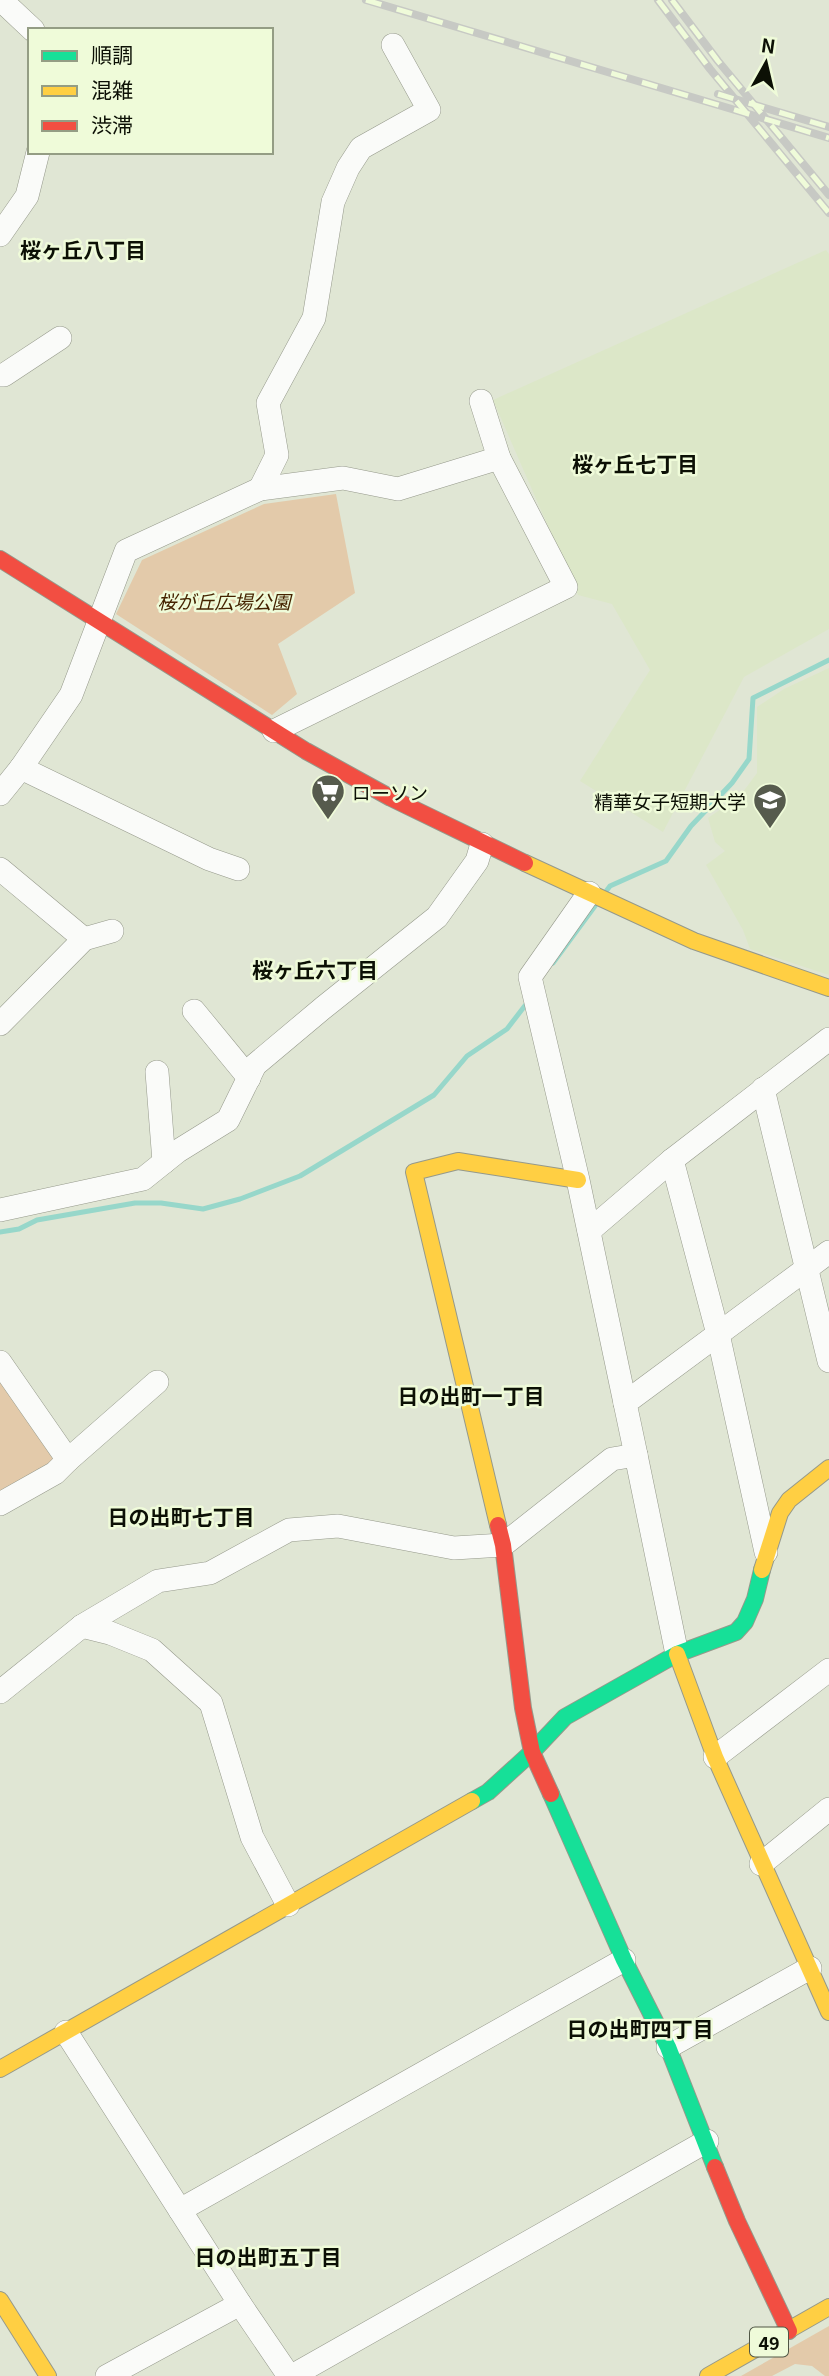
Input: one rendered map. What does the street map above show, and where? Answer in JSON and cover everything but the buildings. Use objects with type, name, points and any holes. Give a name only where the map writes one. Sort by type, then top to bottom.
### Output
[{"type":"street","points":[[1,0],[31,28]]},
{"type":"street","points":[[260,489],[277,455],[268,403],[314,318],[333,202],[348,168],[361,148],[429,110],[393,45]]},
{"type":"street","points":[[0,235],[27,196],[38,154]]},
{"type":"street","points":[[0,375],[60,338]]},
{"type":"street","points":[[274,731],[566,587],[499,458],[481,401]]},
{"type":"street","points":[[0,794],[11,766],[71,695],[126,551],[260,489],[344,478],[398,489],[499,458]]},
{"type":"street","points":[[0,558],[274,731],[391,798],[482,844],[694,941],[829,988]]},
{"type":"street","points":[[11,766],[209,859],[238,869]]},
{"type":"street","points":[[0,1210],[143,1179],[228,1120],[255,1065],[437,916],[477,860],[482,844]]},
{"type":"street","points":[[0,869],[84,939]]},
{"type":"street","points":[[589,893],[530,977],[578,1180],[677,1654],[715,1757],[829,2012]]},
{"type":"street","points":[[0,1024],[84,939],[112,931]]},
{"type":"street","points":[[194,1010],[249,1078]]},
{"type":"street","points":[[589,1231],[672,1160],[829,1040]]},
{"type":"street","points":[[156,1072],[164,1162]]},
{"type":"street","points":[[763,1089],[829,1362]]},
{"type":"street","points":[[672,1160],[718,1334],[766,1552]]},
{"type":"street","points":[[578,1180],[458,1161],[414,1172],[503,1545],[523,1708],[532,1752],[624,1960],[667,2047],[737,2221],[789,2331]]},
{"type":"street","points":[[625,1403],[829,1252]]},
{"type":"street","points":[[0,1362],[68,1460]]},
{"type":"street","points":[[0,1504],[55,1473],[157,1382]]},
{"type":"street","points":[[0,1692],[82,1626],[159,1581],[210,1573],[289,1530],[338,1526],[454,1548],[503,1545],[612,1460],[636,1455]]},
{"type":"street","points":[[0,2069],[488,1792],[565,1717],[677,1654],[736,1632],[745,1622],[755,1599],[766,1552],[780,1513],[789,1500],[829,1468]]},
{"type":"street","points":[[82,1626],[110,1633],[152,1650],[211,1703],[253,1836],[288,1905]]},
{"type":"street","points":[[715,1757],[829,1670]]},
{"type":"street","points":[[761,1864],[829,1809]]},
{"type":"street","points":[[180,2210],[624,1960]]},
{"type":"street","points":[[667,2047],[810,1968]]},
{"type":"street","points":[[66,2032],[240,2304],[291,2376],[707,2141]]},
{"type":"street","points":[[0,2300],[48,2376]]},
{"type":"street","points":[[107,2376],[240,2304]]},
{"type":"street","name":"49","points":[[708,2376],[829,2308]]},
{"type":"shaded area","points":[[826,250],[829,254],[829,629],[744,677],[663,832],[580,781],[650,670],[612,604],[578,595],[493,400]]},
{"type":"shaded area","name":"精華女子短期大学","points":[[829,668],[829,975],[750,949],[743,930],[706,865],[725,851],[715,842],[708,818],[740,796],[757,773],[757,707],[784,689]]},
{"type":"green space","name":"桜が丘広場公園","points":[[336,494],[355,593],[278,644],[297,694],[272,715],[116,614],[142,560],[264,504]]},
{"type":"green space","points":[[0,1374],[58,1455],[55,1471],[0,1500]]},
{"type":"green space","points":[[829,2326],[829,2376],[812,2366],[795,2364],[772,2376],[741,2376]]},
{"type":"waterway","points":[[607,890],[610,886],[666,861],[691,826],[732,783],[749,759],[753,698],[829,660]]},
{"type":"waterway","points":[[553,963],[595,906]]},
{"type":"waterway","points":[[0,1232],[19,1229],[37,1220],[135,1203],[161,1203],[203,1209],[240,1199],[300,1176],[434,1095],[467,1056],[507,1029],[527,1003]]},
{"type":"railway","points":[[366,0],[829,138]]},
{"type":"railway","points":[[658,0],[710,69],[829,213]]},
{"type":"railway","points":[[672,0],[718,61],[829,195]]},
{"type":"railway","points":[[718,94],[829,127]]},
{"type":"traffic: fast","points":[[472,1801],[488,1792],[565,1717],[677,1654],[736,1632],[745,1622],[755,1599],[762,1570]]},
{"type":"traffic: fast","points":[[551,1794],[624,1960],[668,2047],[715,2167]]},
{"type":"traffic: slow","points":[[525,863],[694,941],[829,988]]},
{"type":"traffic: slow","points":[[498,1525],[414,1172],[458,1161],[578,1180]]},
{"type":"traffic: slow","points":[[762,1570],[780,1513],[789,1500],[829,1468]]},
{"type":"traffic: slow","points":[[677,1654],[715,1757],[829,2012]]},
{"type":"traffic: slow","points":[[0,2069],[472,1801]]},
{"type":"traffic: slow","points":[[0,2300],[48,2376]]},
{"type":"traffic: slow","points":[[708,2376],[829,2307]]},
{"type":"traffic: jam","points":[[0,559],[306,751],[391,798],[525,863]]},
{"type":"traffic: jam","points":[[498,1525],[503,1545],[523,1708],[532,1752],[551,1794]]},
{"type":"traffic: jam","points":[[715,2167],[737,2221],[789,2331]]},
{"type":"place","name":"ローソン","points":[[328,821]]},
{"type":"place","name":"精華女子短期大学","points":[[770,830]]},
{"type":"district","name":"桜ヶ丘八丁目","points":[[83,249]]},
{"type":"district","name":"桜ヶ丘七丁目","points":[[635,463]]},
{"type":"district","name":"桜ヶ丘六丁目","points":[[315,969]]},
{"type":"district","name":"日の出町一丁目","points":[[471,1395]]},
{"type":"district","name":"日の出町七丁目","points":[[181,1516]]},
{"type":"district","name":"日の出町四丁目","points":[[640,2028]]},
{"type":"district","name":"日の出町五丁目","points":[[268,2256]]}]
